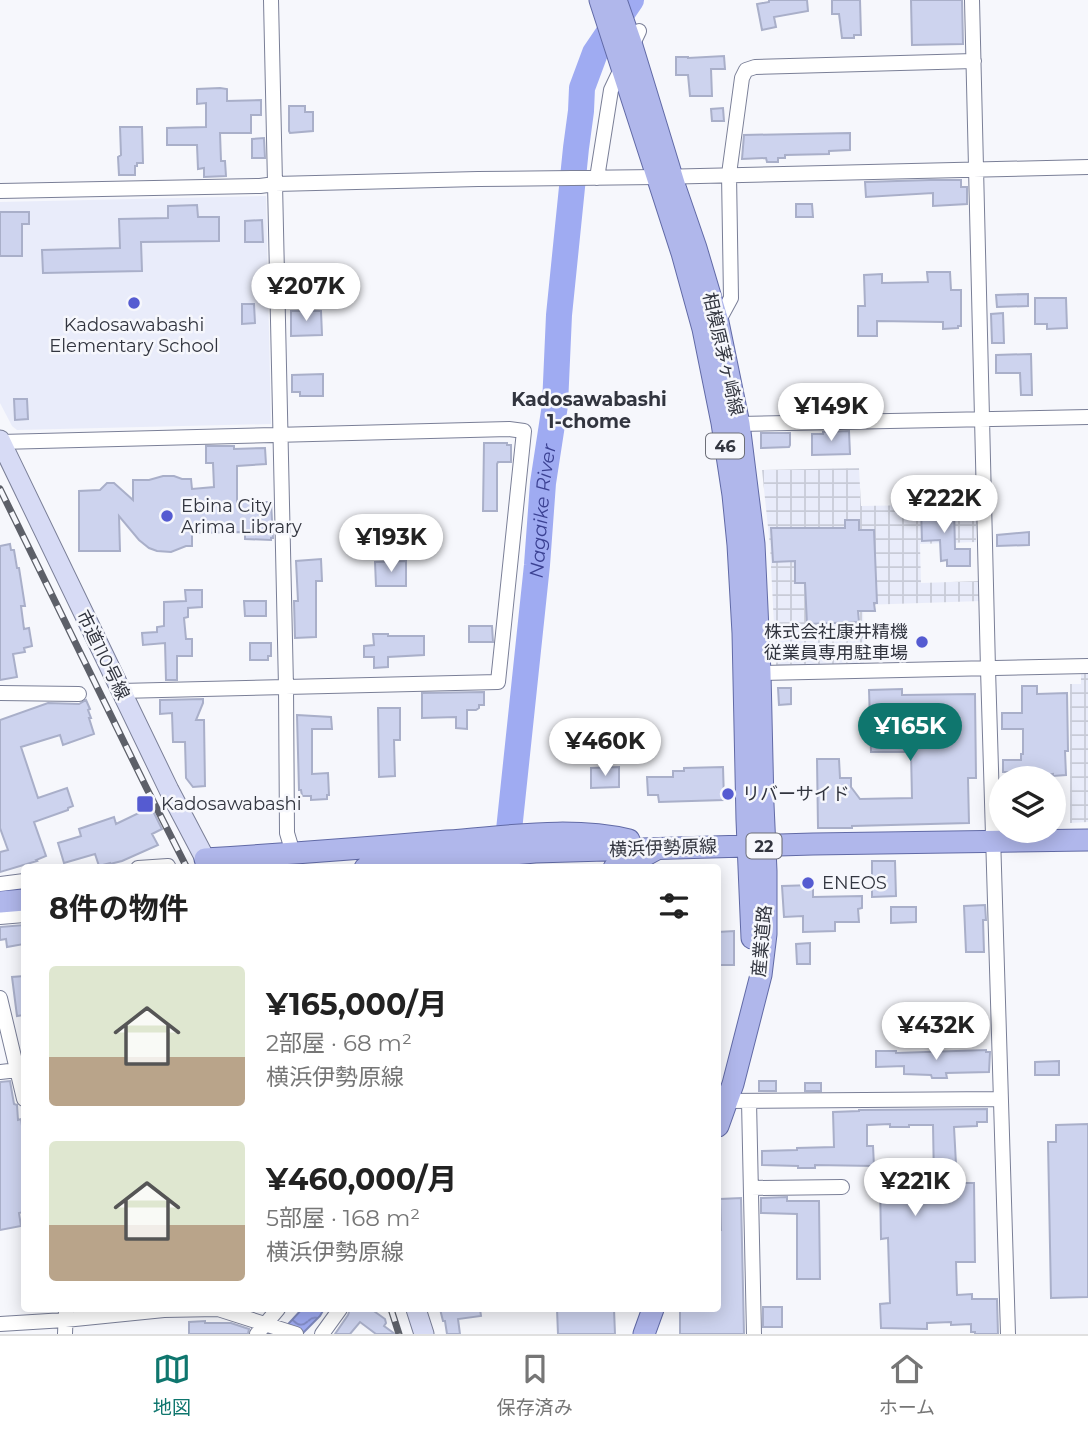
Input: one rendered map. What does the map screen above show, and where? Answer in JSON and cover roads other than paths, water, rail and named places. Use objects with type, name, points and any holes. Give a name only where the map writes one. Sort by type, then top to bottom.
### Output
[{"type":"main road","name":"46","points":[[607,4],[628,49]]},
{"type":"main road","name":"相模原茅ヶ崎線","points":[[628,49],[703,329],[722,424],[738,545],[756,846]]},
{"type":"main road","name":"相模原茅ヶ崎線","points":[[664,177],[696,248],[718,322],[739,424],[754,544],[760,673],[756,846]]},
{"type":"main road","points":[[208,863],[293,853],[480,839],[537,843]]},
{"type":"main road","name":"横浜伊勢原線","points":[[1066,840],[1088,840]]},
{"type":"main road","name":"横浜伊勢原線","points":[[393,864],[537,843],[660,848],[989,842]]},
{"type":"main road","name":"産業道路","points":[[722,1101],[733,1084],[746,1035],[756,846]]},
{"type":"main road","points":[[630,864],[660,848]]},
{"type":"main road","points":[[0,902],[21,900]]},
{"type":"main road","points":[[644,1334],[652,1312]]},
{"type":"street","points":[[271,0],[287,833],[293,853]]},
{"type":"street","points":[[972,0],[991,766]]},
{"type":"street","points":[[596,178],[608,102],[628,49]]},
{"type":"street","points":[[718,322],[731,298],[729,174],[742,78],[746,70],[755,67],[974,61]]},
{"type":"street","points":[[0,191],[478,178],[664,177],[1088,167]]},
{"type":"street","points":[[739,424],[1088,417]]},
{"type":"street","points":[[0,442],[495,429],[524,431],[498,682],[120,691]]},
{"type":"street","name":"市道110号線","points":[[0,442],[120,691],[208,863]]},
{"type":"street","points":[[760,673],[1088,666]]},
{"type":"street","points":[[0,694],[79,694]]},
{"type":"street","points":[[993,843],[1008,1334]]},
{"type":"street","points":[[0,884],[21,881]]},
{"type":"street","points":[[0,917],[21,915]]},
{"type":"street","points":[[0,998],[21,1084]]},
{"type":"street","points":[[0,1072],[18,1070]]},
{"type":"street","points":[[722,1101],[1000,1099]]},
{"type":"street","points":[[749,1101],[754,1334]]},
{"type":"street","points":[[751,1188],[842,1186]]},
{"type":"street","points":[[0,1324],[65,1321],[146,1312]]},
{"type":"street","points":[[225,1312],[265,1328],[296,1334]]},
{"type":"street","points":[[265,1328],[276,1312]]},
{"type":"street","points":[[322,1334],[338,1312]]},
{"type":"street","points":[[417,1312],[424,1334]]},
{"type":"water","points":[[299,1312],[322,1312],[302,1334],[279,1334]]},
{"type":"waterway","name":"Nagaike River","points":[[505,864],[543,483],[555,405],[559,315],[582,88],[595,53],[631,0]]},
{"type":"railway","points":[[0,489],[185,864]]},
{"type":"railway","points":[[392,1312],[399,1334]]},
{"type":"place","name":"Kadosawabashi Elementary School","points":[[134,303]]},
{"type":"place","name":"Ebina City Arima Library","points":[[167,516]]},
{"type":"place","name":"株式会社康井精機 従業員専用駐車場","points":[[922,642]]},
{"type":"place","name":"リバーサイド","points":[[728,794]]},
{"type":"place","name":"Kadosawabashi","points":[[145,804]]},
{"type":"place","name":"ENEOS","points":[[808,883]]},
{"type":"district","name":"Kadosawabashi 1-chome","points":[[589,410]]}]
